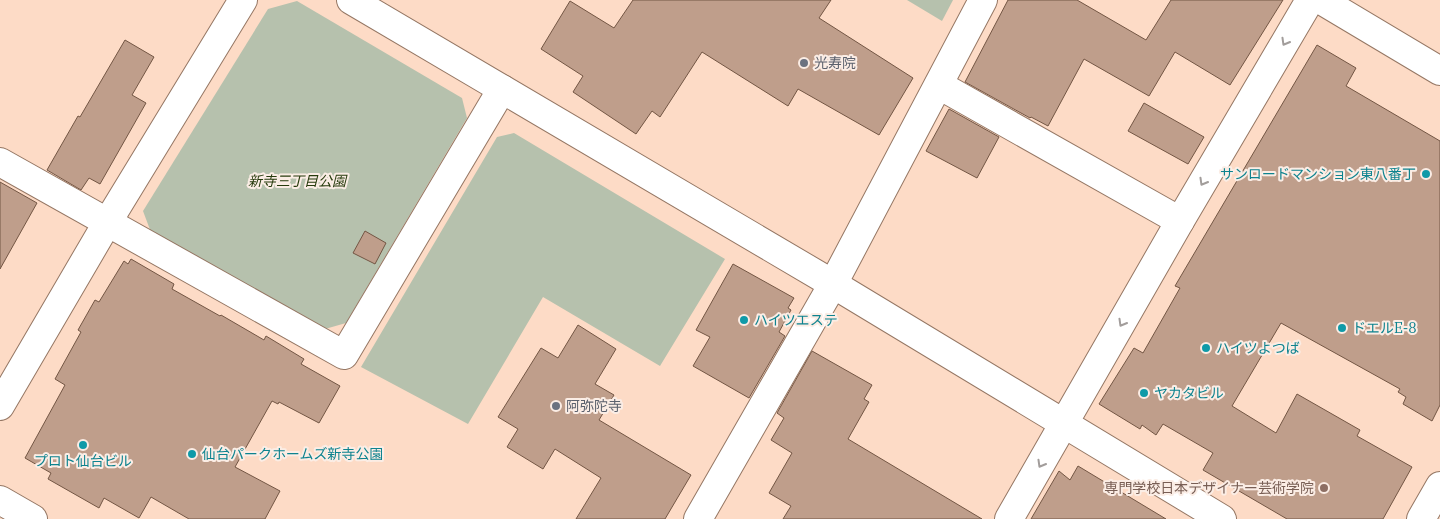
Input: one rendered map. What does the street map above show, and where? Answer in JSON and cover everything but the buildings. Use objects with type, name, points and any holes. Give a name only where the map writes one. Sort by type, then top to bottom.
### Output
[{"type":"street","points":[[0,406],[107,223],[243,0]]},
{"type":"street","points":[[351,0],[833,284],[1222,519]]},
{"type":"street","points":[[698,519],[833,284],[983,0]]},
{"type":"street","points":[[1009,519],[1180,221],[1310,0]]},
{"type":"street","points":[[1321,0],[1440,71]]},
{"type":"street","points":[[938,84],[1180,221]]},
{"type":"street","points":[[0,162],[344,355],[502,89]]},
{"type":"street","points":[[1421,519],[1440,486]]},
{"type":"street","points":[[0,500],[33,519]]},
{"type":"green space","points":[[907,0],[953,0],[942,21]]},
{"type":"green space","name":"新寺三丁目公園","points":[[297,1],[462,98],[467,118],[346,323],[325,329],[152,235],[143,211],[268,9]]},
{"type":"green space","points":[[514,133],[725,259],[660,366],[543,297],[468,424],[361,367],[497,137]]},
{"type":"place","name":"光寿院","points":[[804,63]]},
{"type":"place","name":"サンロードマンション東八番丁","points":[[1426,174]]},
{"type":"place","name":"ハイツエステ","points":[[744,320]]},
{"type":"place","name":"ドエルE-8","points":[[1342,328]]},
{"type":"place","name":"ハイツよつば","points":[[1206,348]]},
{"type":"place","name":"ヤカタビル","points":[[1144,393]]},
{"type":"place","name":"阿弥陀寺","points":[[556,406]]},
{"type":"place","name":"プロト仙台ビル","points":[[83,445]]},
{"type":"place","name":"仙台パークホームズ新寺公園","points":[[192,454]]},
{"type":"place","name":"専門学校日本デザイナー芸術学院","points":[[1324,488]]}]
